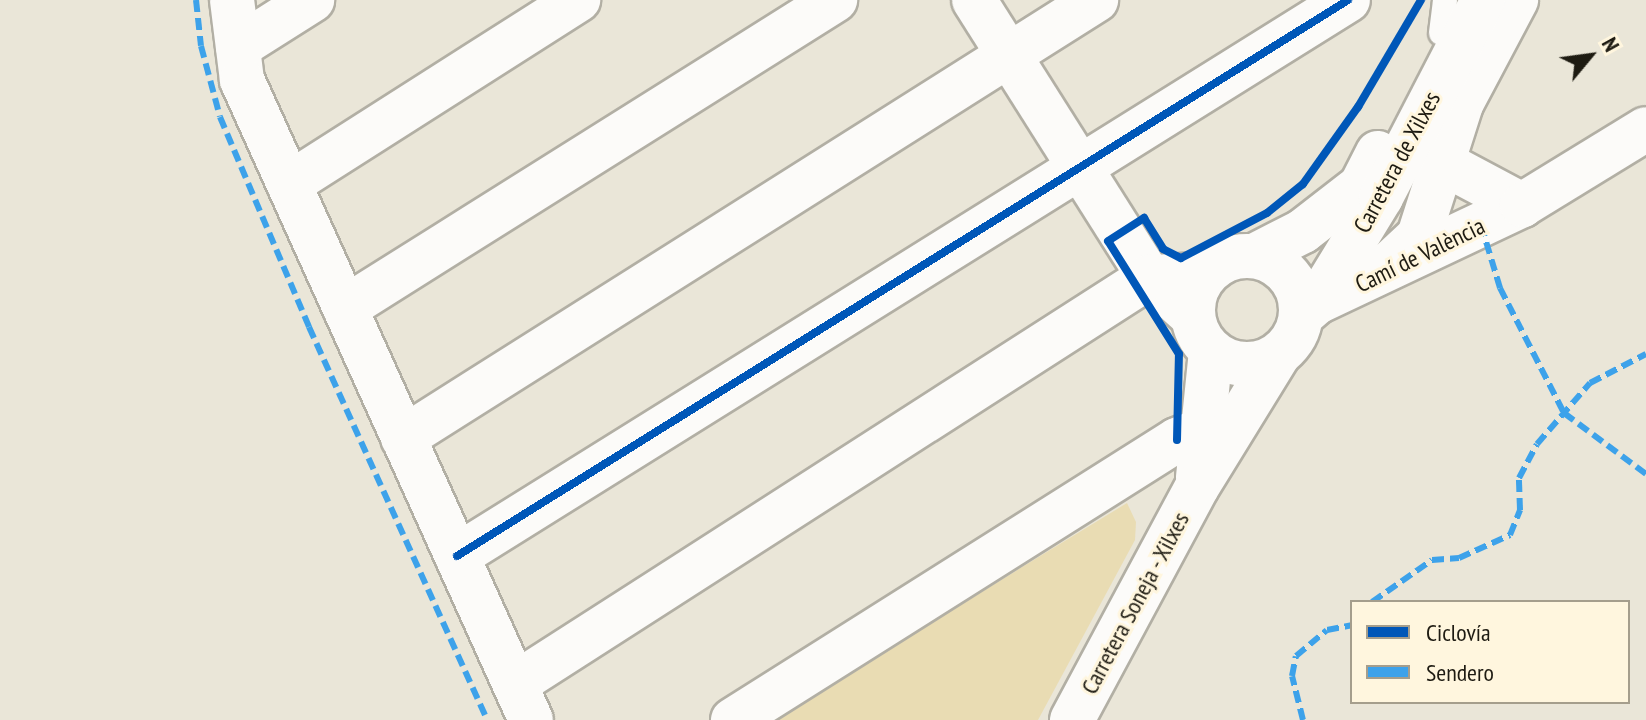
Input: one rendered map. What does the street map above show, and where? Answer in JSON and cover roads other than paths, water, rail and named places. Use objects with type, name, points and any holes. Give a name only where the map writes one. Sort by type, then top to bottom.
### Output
[{"type":"street","points":[[232,0],[242,80],[523,702],[1149,277]]},
{"type":"street","points":[[238,47],[312,0]]},
{"type":"street","points":[[289,184],[578,0]]},
{"type":"street","points":[[345,308],[835,0]]},
{"type":"street","points":[[974,0],[1149,277],[1203,314],[1244,365],[1277,357]]},
{"type":"street","points":[[403,438],[1096,0]]},
{"type":"street","points":[[457,556],[1348,0]]},
{"type":"street","name":"Carretera de Xilxes","points":[[1309,309],[1381,197],[1483,0]]},
{"type":"street","name":"Carretera de Xilxes","points":[[1372,280],[1419,236],[1461,104],[1516,0]]},
{"type":"street","name":"Carretera de Xilxes","points":[[1254,256],[1303,231],[1361,186],[1448,11]]},
{"type":"street","name":"Camí de València","points":[[1309,309],[1522,205],[1646,129]]},
{"type":"street","name":"Camí de València","points":[[1441,162],[1522,205]]},
{"type":"street","points":[[1254,256],[1277,266],[1295,284],[1309,309],[1197,487],[1204,429],[1203,314],[1227,260],[1254,256]]},
{"type":"street","points":[[733,720],[1164,449],[1204,429]]},
{"type":"street","name":"Carretera Soneja - Xilxes","points":[[1072,720],[1197,487]]},
{"type":"lane","points":[[1482,64],[1522,29],[1538,0]]}]
